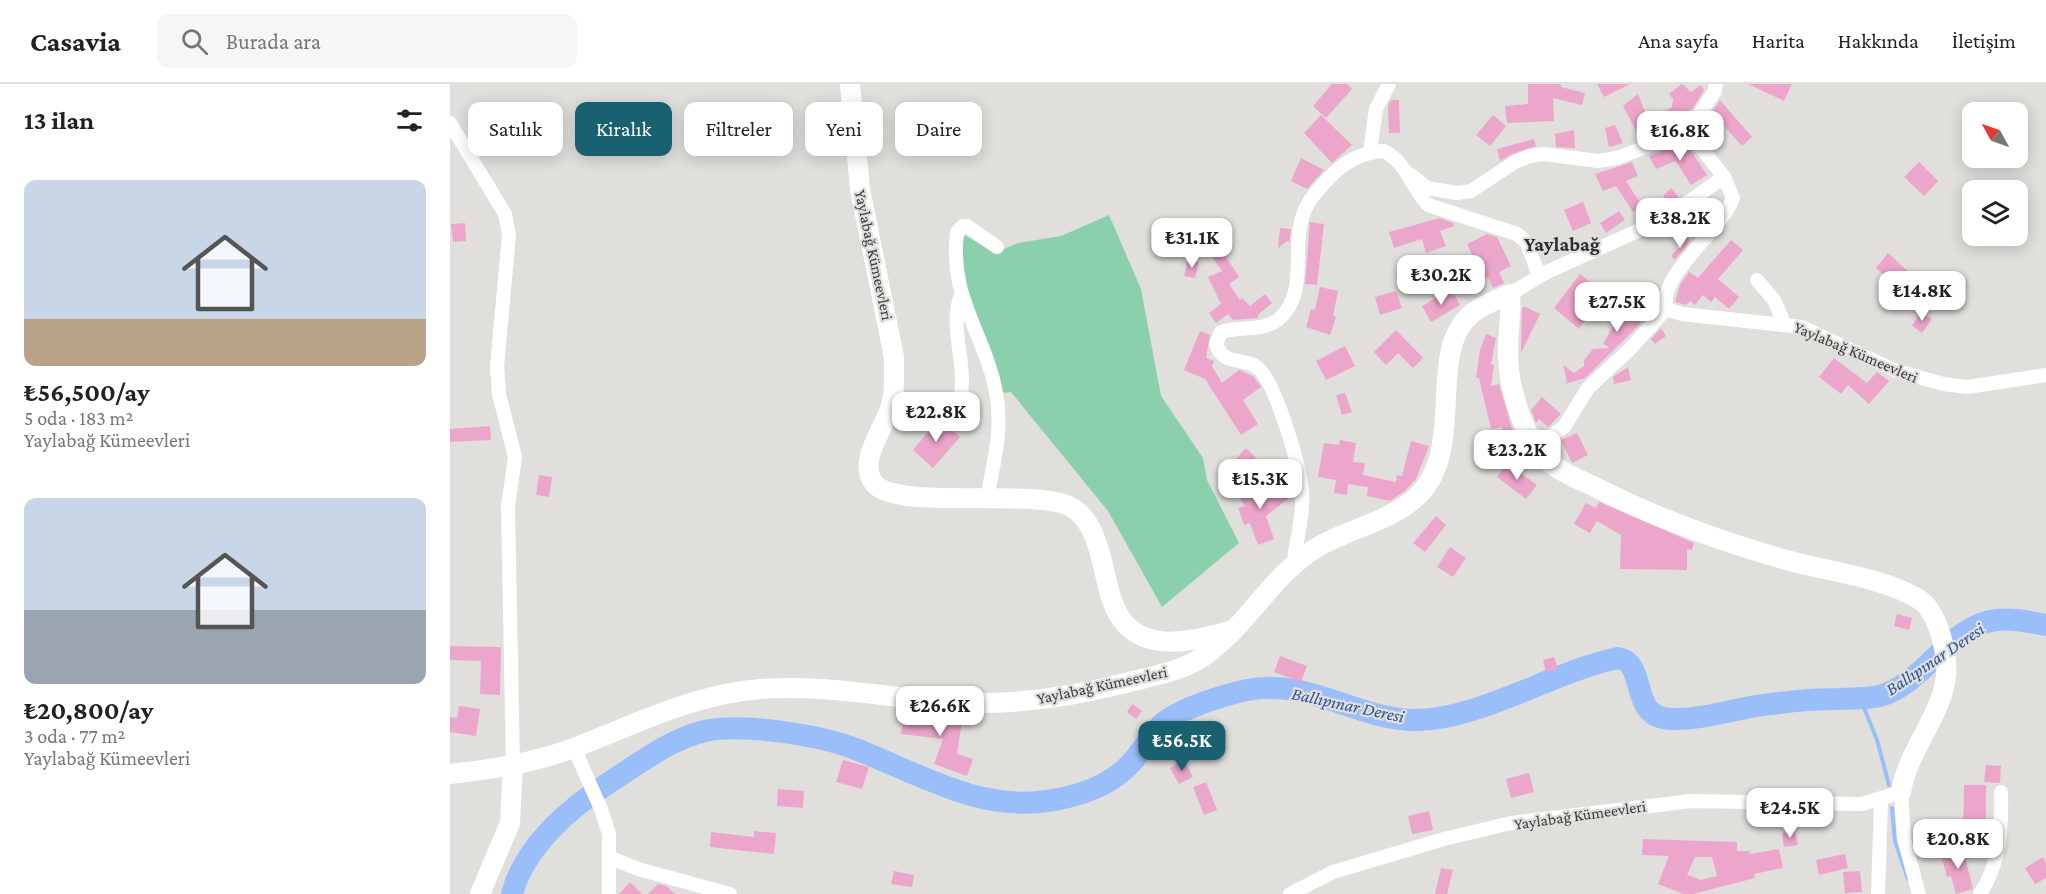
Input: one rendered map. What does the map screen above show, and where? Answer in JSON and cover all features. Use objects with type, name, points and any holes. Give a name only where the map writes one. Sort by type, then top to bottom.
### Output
[{"type":"street","name":"Yaylabağ Kümeevleri","points":[[850,84],[860,189],[894,357],[895,383],[891,404],[868,459],[873,483],[894,494],[1059,502],[1072,507],[1084,518],[1098,546],[1118,615],[1127,626],[1142,636],[1160,642],[1177,642],[1232,630]]},
{"type":"street","points":[[1370,152],[1376,109],[1389,84]]},
{"type":"street","points":[[1293,566],[1302,493],[1295,458],[1275,395],[1262,371],[1254,365],[1232,362],[1222,356],[1218,351],[1217,338],[1226,330],[1241,331],[1271,324],[1288,308],[1296,291],[1298,239],[1306,206],[1321,186],[1341,166],[1359,155],[1370,152],[1384,152],[1427,188],[1456,193],[1471,191],[1515,162],[1530,156],[1544,154],[1598,161],[1617,158],[1688,131],[1715,90],[1716,84]]},
{"type":"street","points":[[450,123],[505,213],[509,235],[497,366],[500,393],[515,457],[508,506],[513,766],[510,823],[480,894]]},
{"type":"street","points":[[1535,447],[1564,427],[1588,388],[1629,350],[1666,309],[1665,294],[1672,279],[1731,205],[1732,190],[1688,131]]},
{"type":"street","points":[[1404,167],[1428,205],[1516,234],[1527,243],[1539,276]]},
{"type":"street","name":"Yaylabağ Kümeevleri","points":[[450,774],[513,766],[574,748],[676,707],[760,689],[992,703],[1065,696],[1176,670],[1202,657],[1232,630],[1293,566],[1331,538],[1392,514],[1424,490],[1437,465],[1443,438],[1451,357],[1456,334],[1470,314],[1539,276],[1664,219],[1724,177]]},
{"type":"street","points":[[987,497],[996,448],[997,401],[985,354],[961,297],[956,260],[959,228],[967,226],[997,247]]},
{"type":"street","points":[[1757,280],[1774,300],[1784,323]]},
{"type":"street","points":[[1510,294],[1509,368],[1524,425],[1535,447],[1544,458],[1559,469],[1671,523],[1754,550],[1878,583],[1909,595],[1925,605],[1938,632],[1946,658],[1945,685],[1938,706],[1909,760],[1901,792],[1904,839],[1919,894]]},
{"type":"street","points":[[954,420],[964,393],[958,312],[961,297]]},
{"type":"street","name":"Yaylabağ Kümeevleri","points":[[1666,309],[1682,314],[1784,323],[1818,333],[1894,370],[1936,383],[1966,387],[2046,375]]},
{"type":"street","points":[[574,748],[601,809],[609,834],[611,858],[609,894]]},
{"type":"street","name":"Yaylabağ Kümeevleri","points":[[1290,894],[1334,872],[1444,839],[1511,823],[1691,801],[1740,800],[1845,805],[1881,801],[1901,792]]},
{"type":"street","points":[[1980,894],[1998,847],[2002,819],[2001,792]]},
{"type":"street","points":[[1878,894],[1881,801]]},
{"type":"street","points":[[611,858],[639,869],[730,894]]},
{"type":"green space","points":[[1109,215],[1141,289],[1161,396],[1203,458],[1207,480],[1239,543],[1162,607],[1108,511],[1011,392],[1003,393],[971,314],[961,272],[961,253],[965,235],[994,253],[1018,243],[1061,236]]},
{"type":"building","points":[[1332,84],[1347,84],[1352,89],[1326,118],[1313,106]]},
{"type":"building","points":[[1528,84],[1561,84],[1561,87],[1585,93],[1582,105],[1553,98],[1554,121],[1507,123],[1505,106],[1528,104]]},
{"type":"building","points":[[1597,84],[1630,84],[1604,97]]},
{"type":"building","points":[[1682,84],[1691,92],[1701,85],[1704,90],[1694,107],[1671,124],[1663,113],[1672,107],[1673,99],[1669,94]]},
{"type":"building","points":[[1748,84],[1792,84],[1784,101]]},
{"type":"building","points":[[1638,94],[1653,132],[1640,138],[1623,106]]},
{"type":"building","points":[[1391,100],[1399,100],[1400,133],[1389,133],[1388,105]]},
{"type":"building","points":[[1720,100],[1752,137],[1742,146],[1712,112]]},
{"type":"building","points":[[1321,115],[1352,145],[1332,163],[1304,133]]},
{"type":"building","points":[[1493,115],[1506,126],[1490,146],[1476,135]]},
{"type":"building","points":[[1615,125],[1623,143],[1609,147],[1605,128]]},
{"type":"building","points":[[1574,130],[1575,148],[1556,147],[1555,134]]},
{"type":"building","points":[[1534,139],[1536,146],[1512,154],[1500,161],[1497,149]]},
{"type":"building","points":[[1685,142],[1707,175],[1691,185],[1676,161],[1656,169],[1649,156]]},
{"type":"building","points":[[1301,158],[1324,170],[1307,189],[1291,181]]},
{"type":"building","points":[[1632,162],[1638,176],[1626,181],[1642,206],[1633,212],[1616,186],[1603,191],[1595,174]]},
{"type":"building","points":[[1919,162],[1938,181],[1924,196],[1904,177]]},
{"type":"building","points":[[1671,188],[1679,197],[1670,204],[1663,196]]},
{"type":"building","points":[[1583,202],[1591,223],[1573,231],[1564,210]]},
{"type":"building","points":[[1619,211],[1625,220],[1606,233],[1600,223]]},
{"type":"building","points":[[1688,213],[1696,222],[1677,238],[1668,227]]},
{"type":"building","points":[[1440,218],[1453,223],[1454,226],[1440,231],[1446,246],[1426,253],[1422,239],[1394,248],[1389,232]]},
{"type":"building","points":[[1310,222],[1324,224],[1317,285],[1305,284]]},
{"type":"building","points":[[465,223],[466,241],[453,242],[451,224]]},
{"type":"building","points":[[1280,228],[1291,229],[1289,243],[1287,241],[1278,248]]},
{"type":"building","points":[[1487,234],[1497,237],[1511,266],[1499,272],[1504,283],[1493,288],[1488,277],[1462,290],[1453,272],[1475,261],[1467,244]]},
{"type":"building","points":[[1687,238],[1690,241],[1675,260],[1671,256]]},
{"type":"building","points":[[1731,240],[1743,250],[1718,279],[1739,297],[1729,309],[1715,297],[1711,302],[1703,295],[1695,305],[1690,301],[1686,305],[1675,302],[1680,285],[1689,272],[1698,278]]},
{"type":"building","points":[[1216,242],[1239,277],[1229,284],[1240,300],[1242,298],[1250,306],[1265,294],[1272,303],[1258,315],[1258,318],[1233,320],[1228,314],[1216,323],[1209,313],[1221,304],[1208,277],[1222,271],[1206,248]]},
{"type":"building","points":[[1888,253],[1913,276],[1900,290],[1876,268]]},
{"type":"building","points":[[1188,260],[1199,262],[1195,278],[1184,276]]},
{"type":"building","points":[[1580,274],[1592,284],[1581,298],[1604,305],[1596,317],[1590,313],[1579,329],[1554,308]]},
{"type":"building","points":[[1945,279],[1967,281],[1965,304],[1943,302]]},
{"type":"building","points":[[1642,286],[1657,297],[1657,300],[1637,327],[1585,378],[1565,384],[1567,381],[1563,365],[1574,373],[1584,366],[1584,360],[1593,349],[1610,348],[1603,344],[1619,316]]},
{"type":"building","points":[[1320,287],[1338,291],[1333,316],[1336,317],[1330,335],[1306,327],[1311,309],[1315,310]]},
{"type":"building","points":[[1451,289],[1460,305],[1431,322],[1422,306]]},
{"type":"building","points":[[1396,291],[1402,308],[1380,315],[1375,297]]},
{"type":"building","points":[[1524,306],[1540,314],[1521,353],[1522,309]]},
{"type":"building","points":[[1921,312],[1932,319],[1922,333],[1912,326]]},
{"type":"building","points":[[1661,328],[1666,336],[1655,344],[1651,339]]},
{"type":"building","points":[[1396,330],[1423,358],[1413,368],[1398,353],[1386,365],[1374,352]]},
{"type":"building","points":[[1200,331],[1210,335],[1206,358],[1214,361],[1212,366],[1222,383],[1239,370],[1253,376],[1261,387],[1243,400],[1258,424],[1241,435],[1205,379],[1184,370]]},
{"type":"building","points":[[1486,334],[1496,338],[1491,364],[1494,365],[1491,386],[1499,384],[1522,455],[1503,455],[1502,427],[1491,429],[1479,378],[1476,378],[1480,350]]},
{"type":"building","points":[[1345,346],[1355,366],[1326,380],[1316,361]]},
{"type":"building","points":[[1834,358],[1867,383],[1877,372],[1889,381],[1869,404],[1848,385],[1841,394],[1819,377]]},
{"type":"building","points":[[1628,367],[1631,380],[1614,384],[1613,377]]},
{"type":"building","points":[[1345,393],[1352,412],[1342,415],[1336,395]]},
{"type":"building","points":[[1542,397],[1561,414],[1548,427],[1539,419],[1536,423],[1531,410]]},
{"type":"building","points":[[939,419],[960,437],[933,468],[913,450]]},
{"type":"building","points":[[490,426],[491,440],[450,442],[450,429]]},
{"type":"building","points":[[1577,433],[1588,455],[1572,463],[1561,440]]},
{"type":"building","points":[[1340,440],[1356,443],[1353,462],[1365,463],[1363,475],[1396,482],[1397,475],[1402,476],[1411,441],[1429,446],[1416,479],[1405,491],[1390,501],[1367,496],[1368,487],[1348,484],[1347,495],[1334,493],[1336,480],[1318,477],[1324,443],[1339,445]]},
{"type":"building","points":[[1246,448],[1261,463],[1248,477],[1233,462]]},
{"type":"building","points":[[1507,463],[1537,485],[1526,499],[1497,477]]},
{"type":"building","points":[[539,475],[552,477],[549,497],[536,495]]},
{"type":"building","points":[[1244,480],[1260,505],[1291,482],[1293,495],[1266,516],[1274,539],[1258,545],[1250,523],[1244,525],[1238,508],[1245,506],[1233,487]]},
{"type":"building","points":[[1599,502],[1694,543],[1692,550],[1687,549],[1687,570],[1620,569],[1621,535],[1597,521],[1590,533],[1574,524],[1586,503],[1596,508]]},
{"type":"building","points":[[1436,516],[1446,525],[1425,552],[1413,543]]},
{"type":"building","points":[[1450,547],[1466,558],[1453,577],[1437,567]]},
{"type":"building","points":[[1897,614],[1912,618],[1909,630],[1894,626]]},
{"type":"building","points":[[450,646],[501,647],[500,695],[480,694],[481,661],[450,660]]},
{"type":"building","points":[[1280,656],[1307,666],[1301,682],[1274,672]]},
{"type":"building","points":[[1554,657],[1558,669],[1546,672],[1543,660]]},
{"type":"building","points":[[1132,704],[1142,711],[1136,719],[1127,712]]},
{"type":"building","points":[[459,706],[480,709],[476,736],[450,732],[450,717],[457,718]]},
{"type":"building","points":[[905,710],[963,715],[957,754],[973,759],[967,776],[934,764],[943,739],[901,734]]},
{"type":"building","points":[[843,760],[869,767],[862,789],[836,782]]},
{"type":"building","points":[[1184,760],[1193,777],[1179,784],[1170,768]]},
{"type":"building","points":[[1986,765],[2001,766],[2000,783],[1984,782]]},
{"type":"building","points":[[1529,773],[1534,792],[1511,798],[1506,779]]},
{"type":"building","points":[[1206,782],[1217,810],[1204,815],[1193,787]]},
{"type":"building","points":[[1964,785],[1986,785],[1986,840],[1963,840]]},
{"type":"building","points":[[778,789],[804,791],[803,808],[777,806]]},
{"type":"building","points":[[1429,811],[1433,830],[1412,834],[1408,816]]},
{"type":"building","points":[[754,831],[776,833],[774,854],[710,847],[711,832],[754,837]]},
{"type":"building","points":[[1795,831],[1798,845],[1784,847],[1782,833]]},
{"type":"building","points":[[1643,839],[1737,842],[1737,851],[1749,851],[1750,854],[1779,849],[1783,868],[1754,874],[1755,878],[1693,894],[1684,894],[1658,884],[1669,856],[1642,855]],"holes":[[[1695,857],[1712,857],[1717,876],[1701,880],[1687,875]]]},
{"type":"building","points":[[1963,849],[1973,889],[1956,894],[1951,876],[1947,877],[1941,854]]},
{"type":"building","points":[[1845,854],[1848,868],[1819,875],[1816,860]]},
{"type":"building","points":[[2043,857],[2046,863],[2046,878],[2035,884],[2025,868]]},
{"type":"building","points":[[1441,868],[1453,870],[1447,894],[1435,894]]},
{"type":"building","points":[[894,871],[914,875],[912,887],[891,884]]},
{"type":"building","points":[[1860,871],[1862,892],[1845,893],[1843,872]]},
{"type":"building","points":[[630,882],[642,894],[619,894]]},
{"type":"building","points":[[658,884],[666,886],[675,894],[648,894]]},
{"type":"waterway","name":"Ballıpınar Deresi","points":[[512,894],[526,861],[549,831],[577,805],[654,753],[679,740],[705,731],[740,728],[804,735],[858,750],[973,796],[1022,803],[1068,797],[1109,781],[1131,763],[1161,725],[1178,713],[1214,699],[1247,690],[1290,689],[1375,714],[1417,720],[1441,718],[1466,712],[1594,664],[1618,658],[1627,662],[1633,670],[1643,701],[1649,710],[1658,717],[1684,719],[1779,703],[1880,696],[1910,679],[1951,643],[1979,624],[2009,620],[2046,625]]},
{"type":"waterway","points":[[1860,698],[1877,740],[1889,785]]},
{"type":"waterway","points":[[1892,808],[1895,841],[1908,879]]},
{"type":"district","name":"Yaylabağ","points":[[1562,244]]}]
